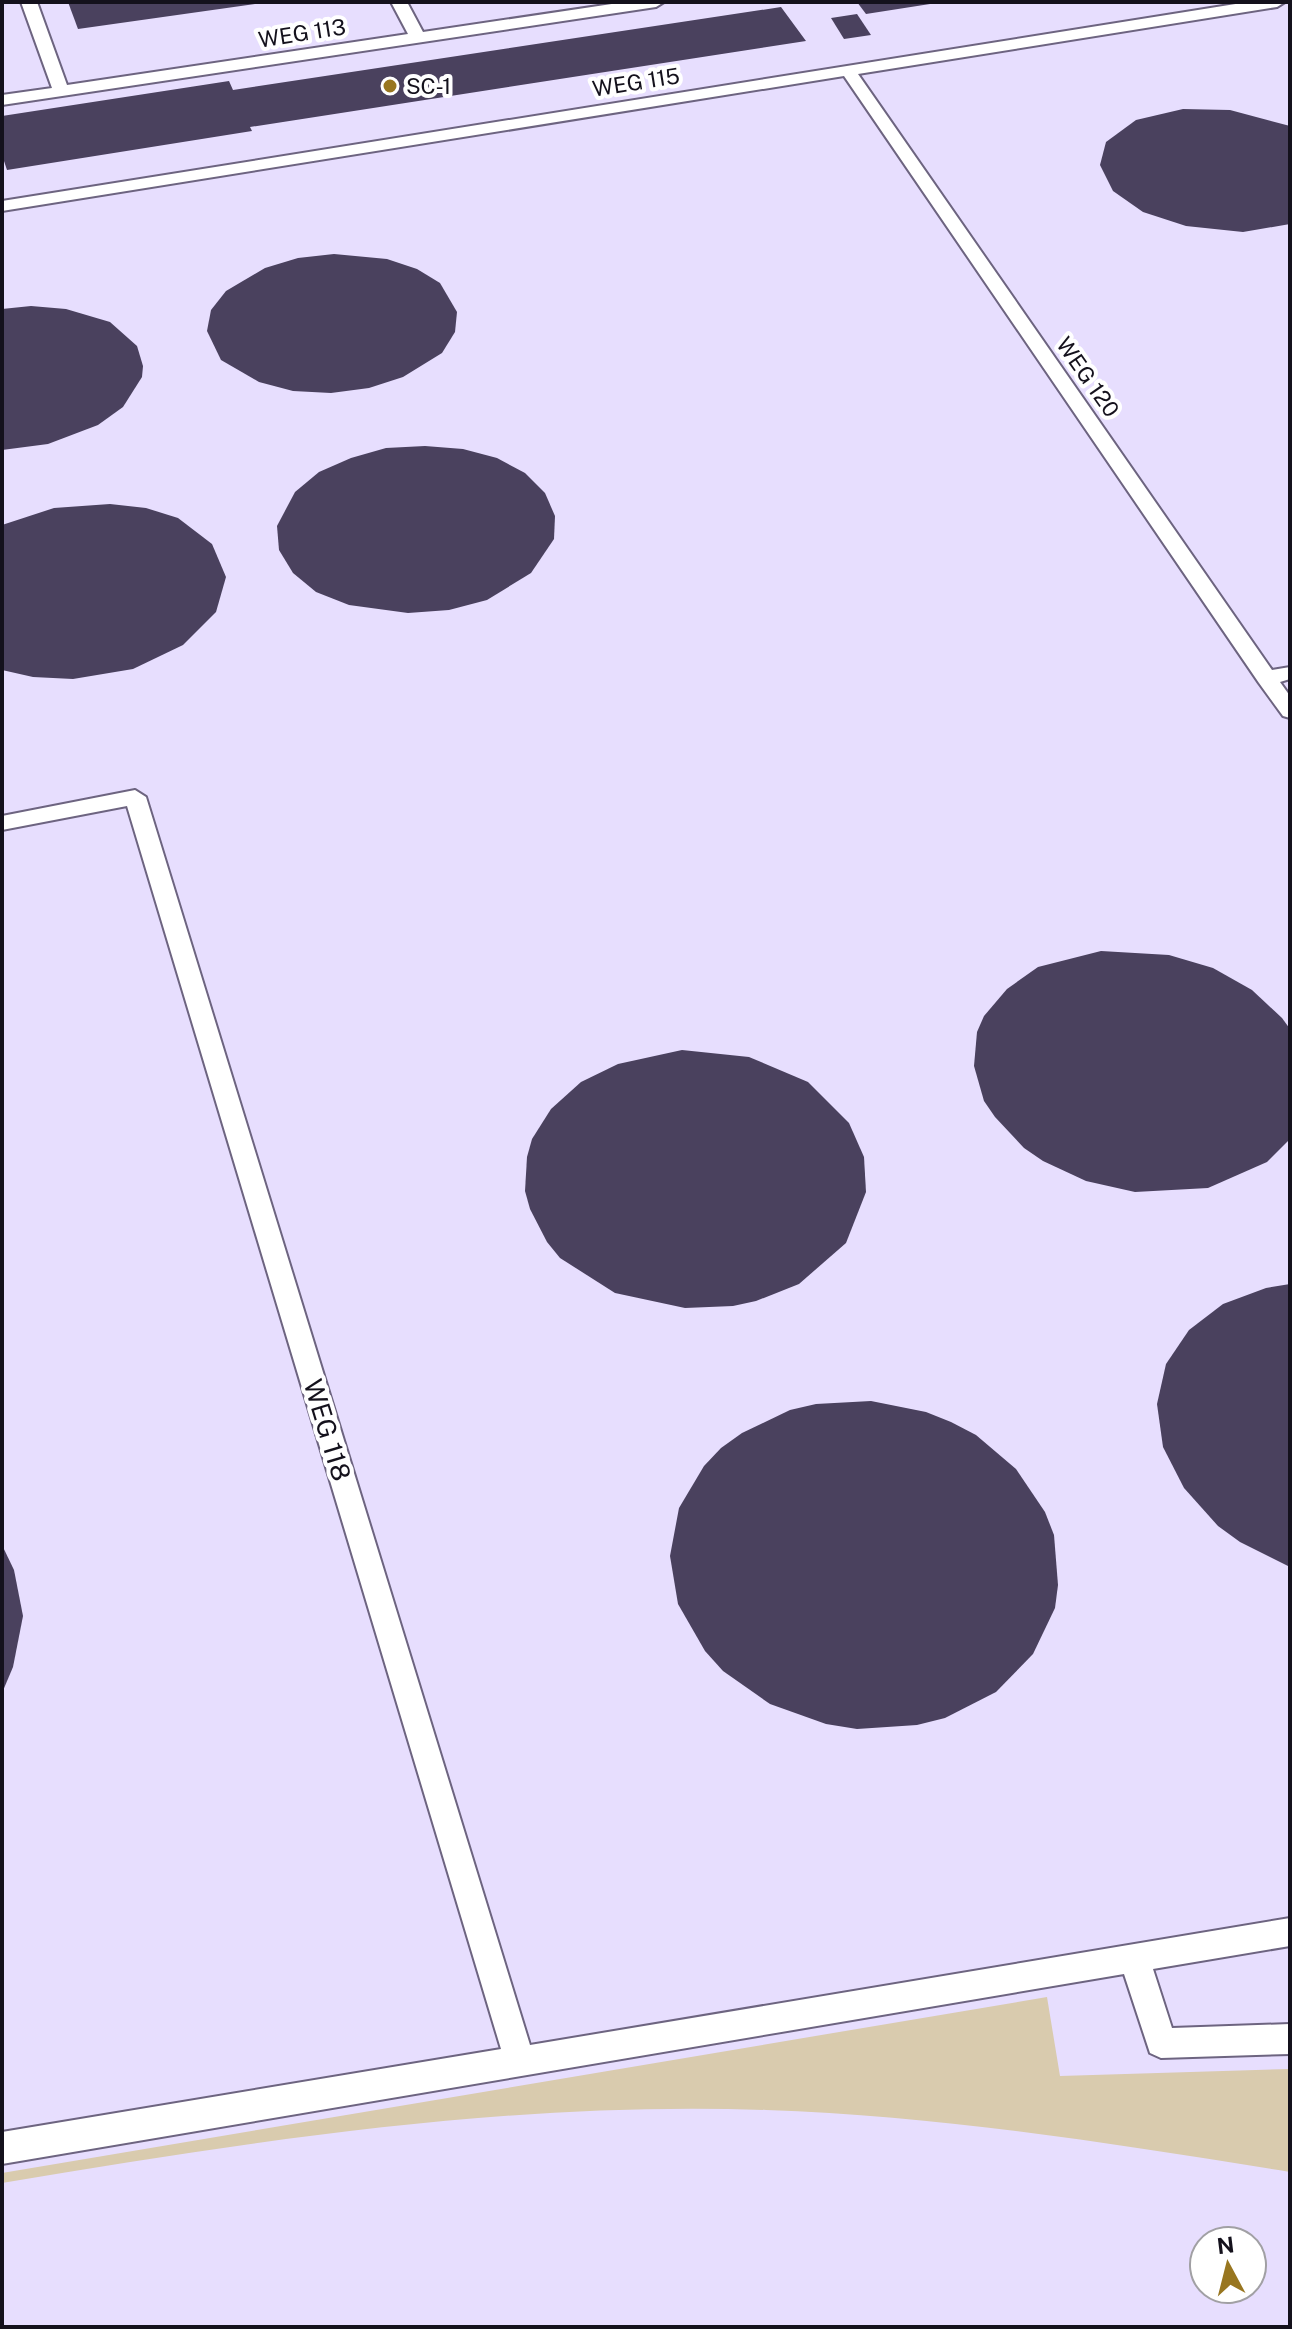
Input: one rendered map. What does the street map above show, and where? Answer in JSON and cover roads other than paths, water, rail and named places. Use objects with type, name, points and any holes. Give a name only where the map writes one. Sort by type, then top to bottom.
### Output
[{"type":"lane","points":[[29,2],[61,91]]},
{"type":"lane","points":[[399,2],[418,38]]},
{"type":"lane","name":"WEG 113","points":[[2,100],[656,2]]},
{"type":"lane","name":"WEG 115","points":[[2,206],[1277,2]]},
{"type":"lane","name":"WEG 120","points":[[848,71],[1290,711]]},
{"type":"lane","points":[[1266,678],[1290,673]]},
{"type":"lane","name":"WEG 118","points":[[2,823],[135,797],[520,2063]]},
{"type":"lane","points":[[2,2148],[1290,1932]]},
{"type":"lane","points":[[1135,1960],[1161,2043],[1290,2039]]},
{"type":"place","name":"SC-1","points":[[390,86]]}]
